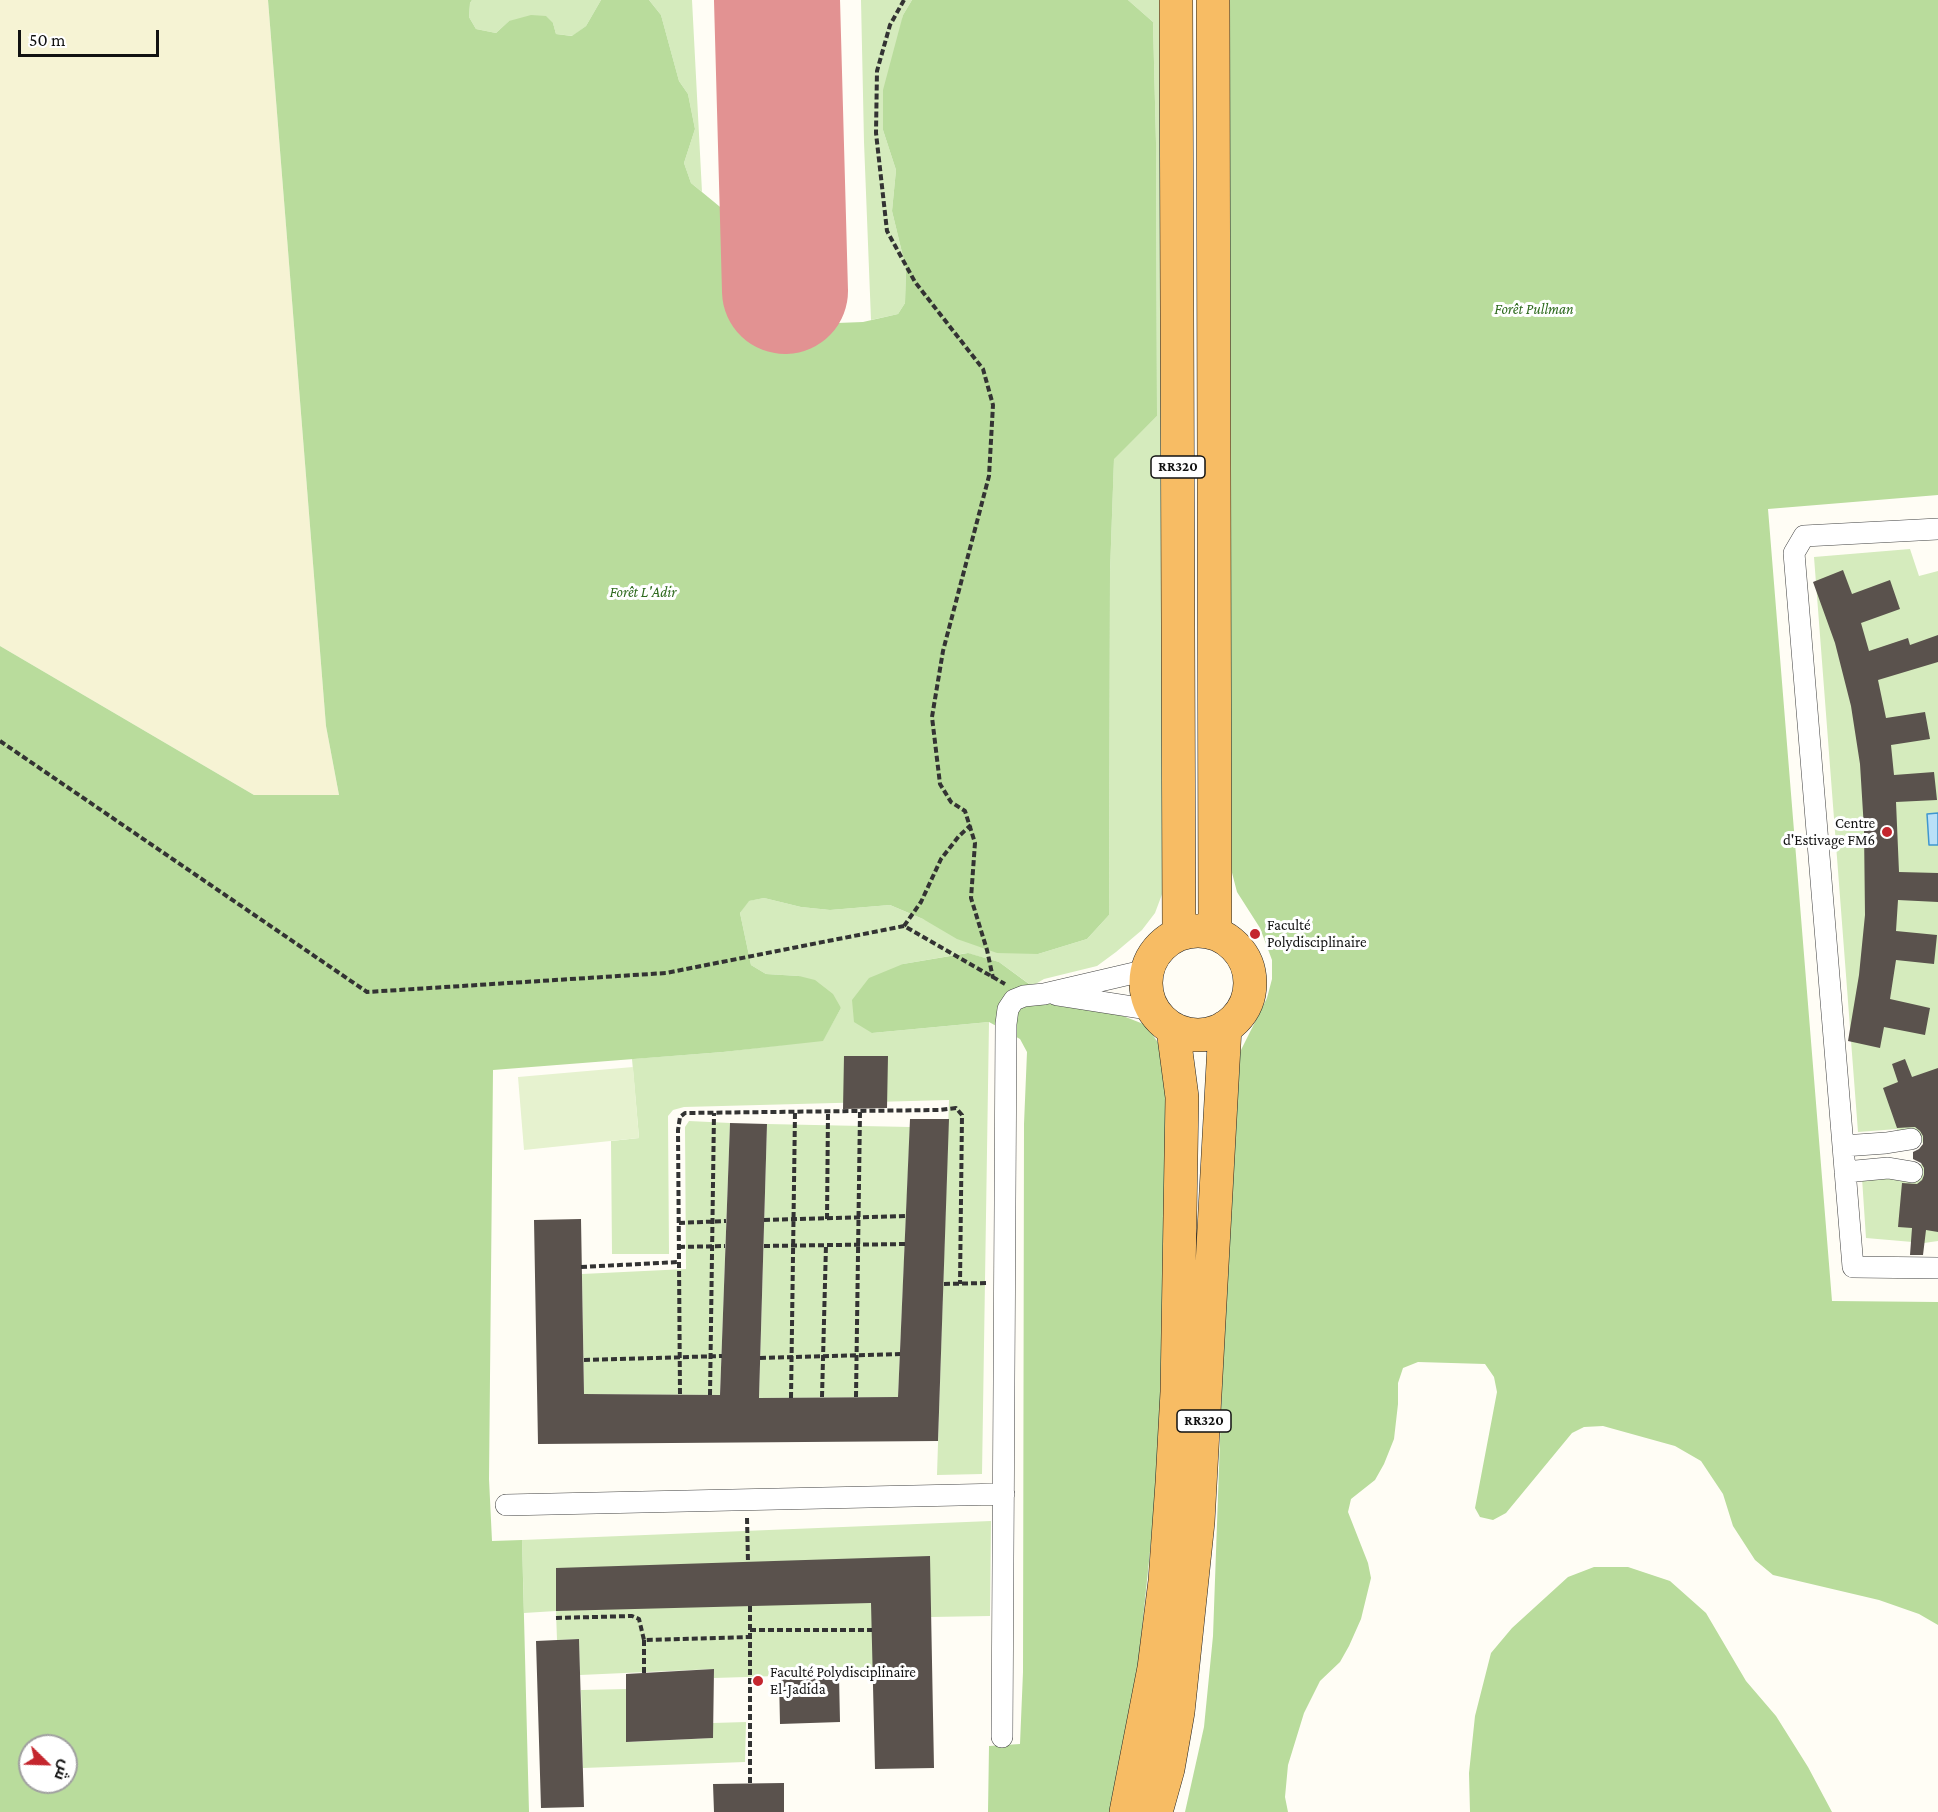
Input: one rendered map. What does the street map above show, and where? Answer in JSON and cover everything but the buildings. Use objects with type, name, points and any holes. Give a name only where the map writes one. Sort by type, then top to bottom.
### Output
[{"type":"highway","name":"RR320","points":[[1176,0],[1179,934]]},
{"type":"highway","name":"RR320","points":[[1213,0],[1215,933]]},
{"type":"highway","points":[[1147,970],[1154,955],[1165,942],[1179,934],[1197,930],[1215,933],[1232,943],[1244,958],[1249,977],[1248,996],[1239,1014],[1225,1027],[1208,1034],[1190,1034],[1163,1019]]},
{"type":"highway","name":"RR320","points":[[1126,1812],[1154,1668],[1165,1581],[1177,1392],[1182,1097],[1163,1019],[1146,991],[1147,970]]},
{"type":"highway","name":"RR320","points":[[1156,1812],[1168,1769],[1178,1712],[1198,1522],[1225,1027]]},
{"type":"street","points":[[1938,529],[1804,536],[1794,553],[1853,1267],[1938,1268]]},
{"type":"street","points":[[1002,1737],[1006,1024],[1008,1009],[1014,1000],[1147,970]]},
{"type":"street","points":[[1034,995],[1163,1019]]},
{"type":"street","points":[[1843,1146],[1906,1140],[1902,1148],[1906,1170],[1888,1168],[1845,1172]]},
{"type":"street","points":[[507,1506],[1004,1494]]},
{"type":"path","points":[[904,0],[890,25],[877,71],[876,133],[887,231],[915,282],[983,369],[993,405],[989,476],[944,651],[932,717],[940,784],[951,802],[966,811],[971,825],[975,843],[971,898],[993,978]]},
{"type":"path","points":[[0,741],[367,992],[666,973],[904,926],[993,978],[1034,995]]},
{"type":"path","points":[[904,926],[921,902],[941,859],[971,825]]},
{"type":"path","points":[[680,1395],[678,1130],[680,1117],[685,1113],[860,1112],[956,1108],[962,1114],[960,1284]]},
{"type":"path","points":[[827,1219],[828,1112]]},
{"type":"path","points":[[856,1397],[860,1112]]},
{"type":"path","points":[[710,1395],[714,1113]]},
{"type":"path","points":[[791,1398],[795,1113]]},
{"type":"path","points":[[764,1220],[906,1216]]},
{"type":"path","points":[[679,1223],[726,1221]]},
{"type":"path","points":[[764,1246],[905,1244]]},
{"type":"path","points":[[822,1397],[826,1245]]},
{"type":"path","points":[[679,1247],[725,1246]]},
{"type":"path","points":[[582,1267],[679,1262]]},
{"type":"path","points":[[944,1284],[1005,1283]]},
{"type":"path","points":[[760,1358],[900,1354]]},
{"type":"path","points":[[584,1360],[722,1356]]},
{"type":"path","points":[[747,1500],[748,1562]]},
{"type":"path","points":[[750,1606],[750,1784]]},
{"type":"path","points":[[556,1618],[632,1616],[639,1619],[644,1640],[644,1673]]},
{"type":"path","points":[[750,1630],[872,1630]]},
{"type":"path","points":[[644,1640],[750,1637]]},
{"type":"shaded area","points":[[0,0],[268,0],[326,726],[339,795],[254,795],[0,646]]},
{"type":"green space","name":"Forêt L'Adir","points":[[268,0],[472,0],[469,17],[476,29],[496,33],[509,21],[531,15],[546,16],[553,23],[556,34],[572,36],[586,26],[601,0],[649,0],[661,15],[679,81],[688,94],[695,129],[684,163],[691,183],[742,225],[760,271],[804,306],[837,323],[863,322],[898,314],[905,303],[906,269],[892,211],[896,170],[883,130],[883,90],[903,15],[912,0],[1128,0],[1153,22],[1157,416],[1114,459],[1110,572],[1109,915],[1087,939],[1038,954],[997,953],[957,939],[923,919],[890,905],[830,910],[801,907],[764,898],[749,901],[740,913],[751,965],[766,974],[799,976],[815,980],[833,994],[841,1008],[823,1041],[723,1052],[493,1070],[489,1479],[492,1541],[522,1540],[529,1812],[0,1812],[0,646],[254,795],[339,795],[326,726]]},
{"type":"green space","points":[[472,0],[601,0],[586,26],[573,36],[556,34],[553,23],[509,21],[496,33],[476,29],[469,17]]},
{"type":"green space","points":[[649,0],[692,0],[702,192],[691,183],[684,163],[695,129],[688,94],[679,81],[661,15]]},
{"type":"green space","points":[[861,0],[912,0],[903,15],[883,130],[896,170],[892,211],[906,269],[905,303],[898,314],[871,320],[864,142]]},
{"type":"green space","points":[[1128,0],[1165,0],[1164,889],[1155,913],[1142,930],[1097,966],[1044,979],[1032,986],[999,962],[967,953],[903,964],[872,1033],[989,1022],[982,1474],[937,1475],[949,1100],[684,1107],[673,1110],[668,1116],[669,1254],[612,1254],[611,1141],[639,1138],[632,1059],[723,1052],[823,1040],[841,1008],[799,976],[766,974],[751,965],[740,913],[748,901],[764,898],[801,907],[830,910],[890,905],[923,919],[1038,954],[1087,939],[1109,915],[1110,572],[1114,458],[1157,416],[1153,22]]},
{"type":"green space","name":"Forêt Pullman","points":[[1227,0],[1938,0],[1938,495],[1768,509],[1832,1301],[1938,1302],[1938,1625],[1919,1614],[1879,1600],[1773,1575],[1755,1560],[1733,1526],[1723,1494],[1701,1461],[1675,1446],[1603,1426],[1584,1427],[1572,1433],[1506,1513],[1493,1520],[1480,1517],[1475,1508],[1497,1392],[1494,1377],[1485,1364],[1418,1362],[1403,1368],[1398,1383],[1394,1439],[1384,1464],[1375,1480],[1351,1499],[1348,1512],[1368,1563],[1371,1578],[1361,1619],[1349,1646],[1340,1662],[1320,1681],[1304,1713],[1288,1765],[1285,1797],[1288,1812],[1185,1812],[1204,1727],[1213,1636],[1232,1103],[1238,1056],[1267,998],[1272,979],[1272,960],[1260,928],[1237,892],[1230,865]]},
{"type":"green space","points":[[1910,549],[1919,576],[1938,571],[1938,1241],[1924,1243],[1866,1238],[1862,1178],[1912,1165],[1925,1164],[1924,1149],[1922,1140],[1912,1143],[1900,1138],[1897,1129],[1858,1132],[1814,557]]},
{"type":"green space","points":[[968,953],[999,962],[1059,1006],[1118,1014],[1146,1025],[1161,1047],[1169,1078],[1162,1436],[1138,1667],[1113,1812],[988,1812],[989,1746],[1020,1744],[1023,1672],[1024,1124],[1027,1052],[1020,1039],[989,1022],[872,1033],[854,1022],[852,1000],[869,978],[903,964]]},
{"type":"green space","points":[[633,1067],[639,1138],[524,1150],[518,1077]]},
{"type":"green space","points":[[689,1121],[730,1123],[720,1395],[584,1394],[582,1274],[686,1269],[685,1127]]},
{"type":"green space","points":[[767,1124],[910,1127],[898,1397],[759,1398]]},
{"type":"green space","points":[[991,1521],[990,1616],[931,1617],[873,1673],[714,1678],[714,1669],[580,1675],[579,1639],[557,1640],[556,1611],[524,1613],[522,1540]]},
{"type":"green space","points":[[1594,1567],[1628,1567],[1670,1581],[1706,1613],[1746,1681],[1776,1716],[1808,1767],[1832,1812],[1470,1812],[1469,1773],[1475,1716],[1491,1653],[1512,1628],[1568,1577]]},
{"type":"green space","points":[[626,1689],[627,1742],[713,1738],[713,1723],[746,1722],[745,1762],[583,1768],[581,1690]]},
{"type":"water","points":[[1938,813],[1938,845],[1929,845],[1927,814]]},
{"type":"runway","points":[[777,0],[785,291]]},
{"type":"place","name":"Centre d'Estivage FM6","points":[[1887,832]]},
{"type":"place","name":"Faculté Polydisciplinaire","points":[[1255,934]]},
{"type":"place","name":"Faculté Polydisciplinaire El-Jadida","points":[[758,1681]]}]
